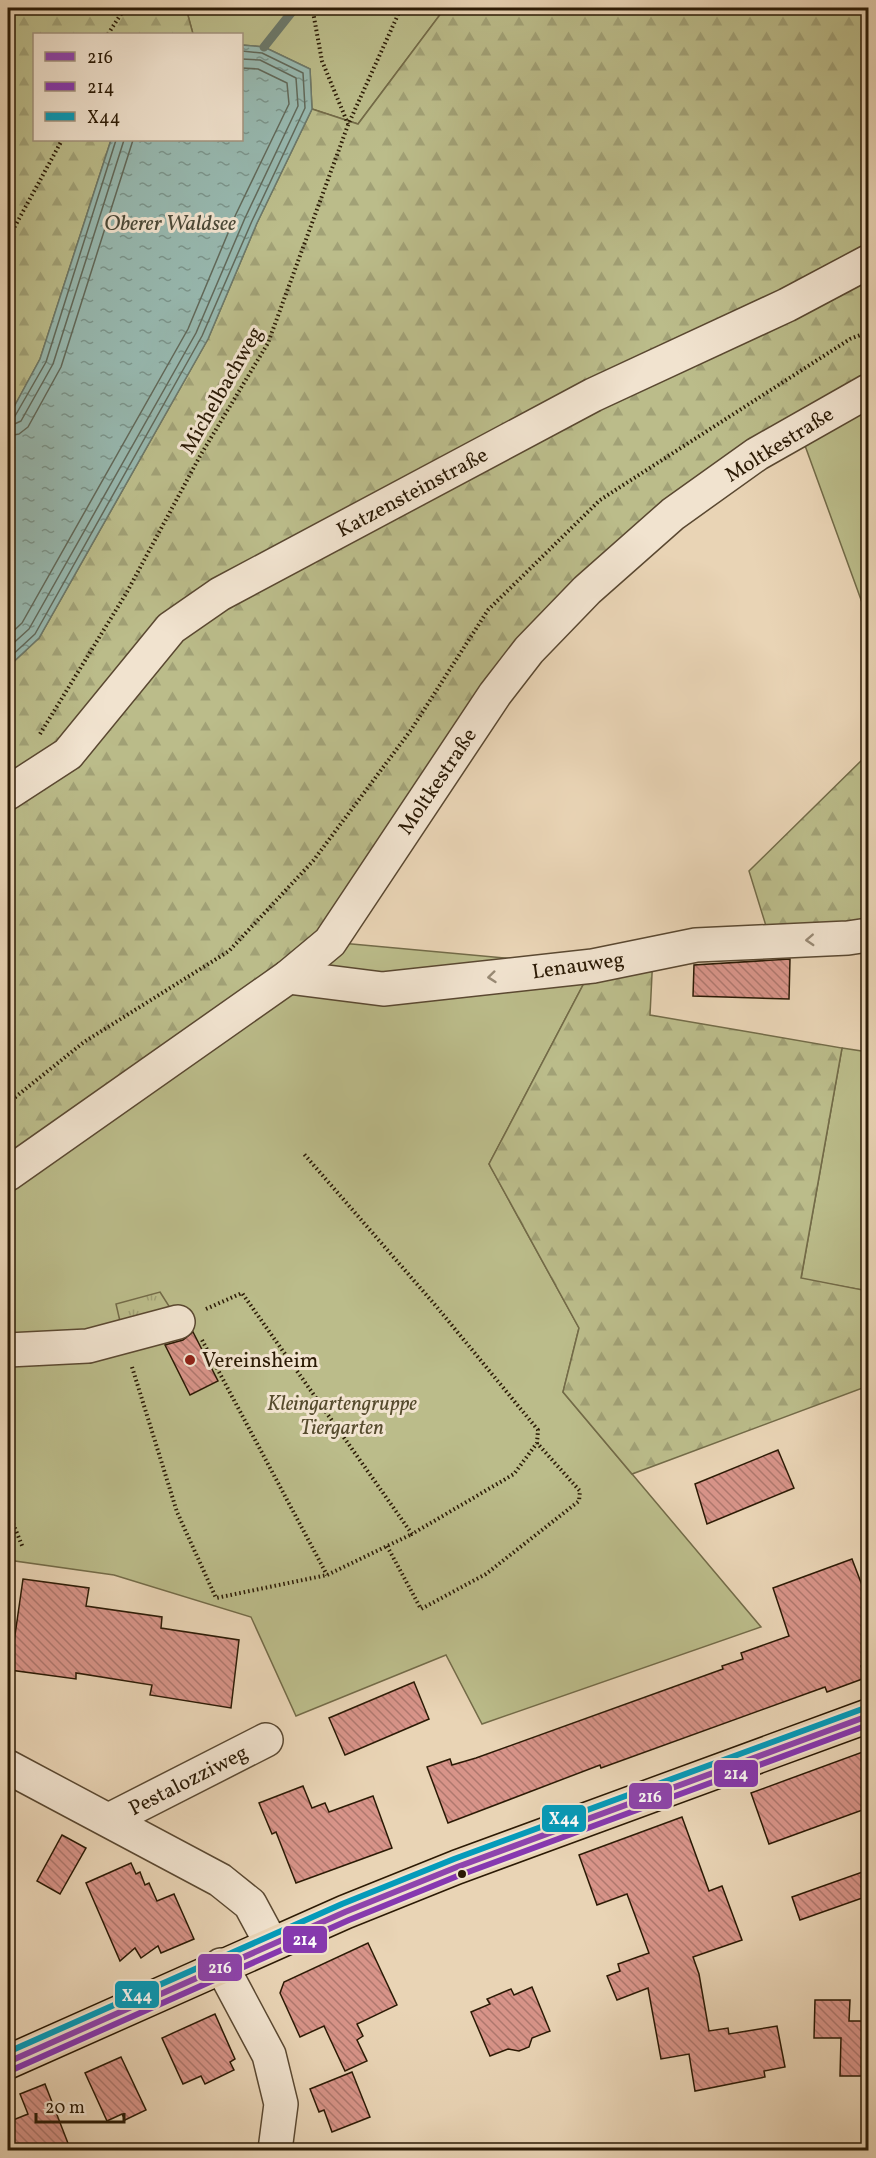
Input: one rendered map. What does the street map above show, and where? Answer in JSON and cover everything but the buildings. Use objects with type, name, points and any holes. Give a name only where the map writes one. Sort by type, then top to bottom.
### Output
[{"type":"main road","points":[[8,2062],[271,1943],[457,1867],[868,1716]]},
{"type":"street","name":"Katzensteinstraße","points":[[8,793],[68,754],[171,628],[220,594],[593,395],[787,305],[868,262]]},
{"type":"street","name":"Moltkestraße","points":[[8,1174],[288,977],[330,942],[495,694],[529,650],[586,590],[673,514],[757,453],[868,390]]},
{"type":"street","name":"Lenauweg","points":[[288,977],[382,989],[592,966],[696,945],[848,938],[868,935]]},
{"type":"street","points":[[8,1350],[88,1346],[184,1320]]},
{"type":"street","name":"Pestalozziweg","points":[[110,1820],[266,1740]]},
{"type":"street","name":"Pestalozziweg","points":[[8,1767],[220,1880],[250,1904],[271,1943]]},
{"type":"street","points":[[221,1965],[269,2055],[281,2104],[275,2151]]},
{"type":"path","points":[[109,33],[125,8]]},
{"type":"path","points":[[303,8],[313,12],[334,12],[348,8]]},
{"type":"path","name":"Michelbachweg","points":[[40,734],[127,592],[200,456],[268,343],[348,125],[401,8]]},
{"type":"path","points":[[313,12],[321,60],[348,125]]},
{"type":"path","points":[[8,239],[62,141]]},
{"type":"path","points":[[8,1103],[84,1042],[229,951],[320,852],[411,730],[488,610],[600,500],[850,339],[868,332]]},
{"type":"path","points":[[123,1338],[177,1512],[216,1598],[327,1575],[412,1534],[514,1474],[537,1443],[538,1430],[436,1306],[304,1154]]},
{"type":"path","points":[[327,1575],[184,1320],[242,1293],[412,1534]]},
{"type":"path","points":[[387,1546],[421,1609],[486,1574],[579,1500],[580,1491],[537,1443]]},
{"type":"path","points":[[8,1511],[23,1548]]},
{"type":"green space","points":[[8,8],[186,8],[193,33],[33,33],[33,141],[111,141],[40,359],[8,418]]},
{"type":"green space","points":[[186,8],[445,8],[358,124],[312,109],[310,69],[264,47],[243,45],[243,33],[193,33]]},
{"type":"green space","points":[[445,8],[868,8],[868,391],[587,590],[330,942],[8,1174],[8,667],[39,638],[208,339],[257,223],[312,109],[358,124]]},
{"type":"green space","points":[[868,391],[868,619],[799,429]]},
{"type":"green space","points":[[868,754],[868,935],[771,942],[749,871]]},
{"type":"green space","name":"Kleingartengruppe Tiergarten","points":[[330,942],[593,966],[489,1164],[579,1328],[563,1392],[761,1627],[482,1724],[446,1655],[296,1716],[251,1617],[114,1575],[8,1560],[8,1174]]},
{"type":"green space","points":[[653,954],[650,1015],[842,1048],[801,1278],[868,1291],[868,1386],[632,1474],[563,1392],[579,1328],[489,1164],[593,966]]},
{"type":"green space","points":[[842,1048],[868,1052],[868,1291],[801,1279]]},
{"type":"green space","points":[[160,1292],[174,1314],[122,1330],[116,1304]]},
{"type":"water","name":"Oberer Waldsee","points":[[243,45],[264,47],[310,69],[312,109],[257,223],[208,339],[39,638],[8,667],[8,418],[40,359],[111,141],[243,141]]},
{"type":"waterway","points":[[264,47],[295,8]]},
{"type":"transit line","name":"X44","points":[[8,2052],[342,1904],[454,1859],[865,1708]]},
{"type":"transit line","name":"216","points":[[8,2062],[345,1912],[457,1867],[868,1716]]},
{"type":"transit line","name":"214","points":[[12,2070],[349,1920],[460,1875],[868,1725]]},
{"type":"place","name":"Vereinsheim","points":[[190,1360]]}]
